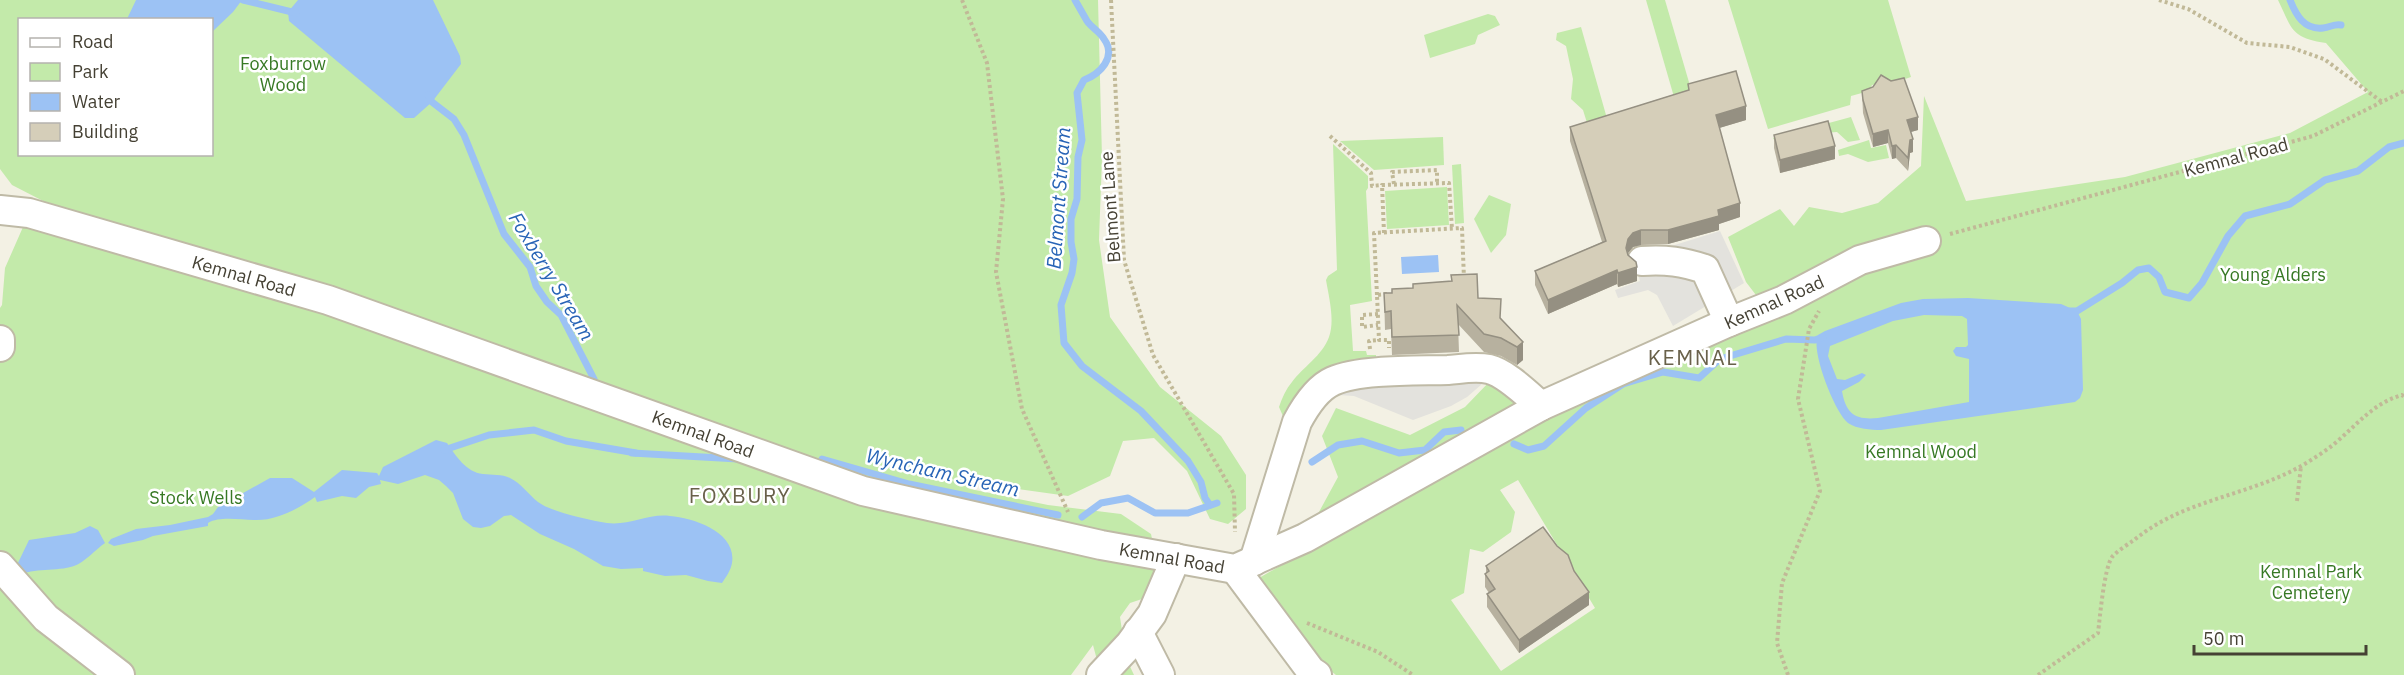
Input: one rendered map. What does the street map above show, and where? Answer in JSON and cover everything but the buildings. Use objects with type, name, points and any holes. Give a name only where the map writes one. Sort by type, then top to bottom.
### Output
[{"type":"street","name":"Kemnal Road","points":[[0,210],[29,213],[328,300],[863,491],[1081,540],[1176,558],[1245,565],[1305,538],[1541,406],[1729,322],[1784,300],[1860,260],[1926,241]]},
{"type":"street","points":[[1642,261],[1679,260],[1705,269],[1729,322]]},
{"type":"street","points":[[0,340],[0,347]]},
{"type":"street","points":[[1317,675],[1311,670],[1245,565],[1297,422],[1305,407],[1332,381],[1348,377],[1473,368],[1491,369],[1519,387],[1541,406]]},
{"type":"street","points":[[1101,675],[1152,614],[1176,558]]},
{"type":"street","points":[[0,566],[46,618],[120,675]]},
{"type":"street","points":[[1138,632],[1160,675]]},
{"type":"path","points":[[962,0],[987,63],[1002,199],[996,272],[1022,409],[1081,540]]},
{"type":"path","name":"Belmont Lane","points":[[1112,0],[1125,260],[1153,355],[1234,494],[1236,546],[1245,565]]},
{"type":"path","points":[[2158,0],[2188,9],[2247,43],[2290,47],[2324,59],[2382,102]]},
{"type":"path","name":"Kemnal Road","points":[[1926,241],[2313,136],[2404,91]]},
{"type":"path","points":[[1330,136],[1371,173],[1372,186],[1449,183],[1452,229]]},
{"type":"path","points":[[1394,184],[1392,172],[1437,170],[1437,183]]},
{"type":"path","points":[[1382,185],[1384,233]]},
{"type":"path","points":[[1381,373],[1380,351],[1389,350],[1389,340],[1379,340],[1374,233],[1462,228],[1464,289]]},
{"type":"path","points":[[1377,295],[1388,294]]},
{"type":"path","points":[[1378,314],[1362,315],[1362,327],[1378,325]]},
{"type":"path","points":[[1788,675],[1777,643],[1782,583],[1820,491],[1798,399],[1809,328]]},
{"type":"path","points":[[2038,675],[2098,633],[2102,596],[2112,558],[2150,527],[2173,514],[2212,499],[2246,490],[2301,466],[2332,446],[2365,414],[2389,399],[2404,397]]},
{"type":"path","points":[[2298,501],[2301,466]]},
{"type":"path","points":[[1305,622],[1378,652],[1413,675]]},
{"type":"green space","points":[[0,0],[1098,0],[1102,158],[1099,240],[1110,317],[1160,387],[1221,436],[1246,475],[1246,509],[1228,524],[1210,519],[1187,471],[1154,438],[1123,441],[1110,476],[1068,496],[1003,487],[988,480],[970,489],[1048,505],[1121,514],[1151,534],[1159,571],[1157,594],[1130,603],[1120,617],[1126,658],[1134,675],[1101,675],[1093,645],[1071,675],[0,675],[0,308],[5,268],[23,227],[47,203],[12,185],[0,169]]},
{"type":"green space","points":[[1646,0],[1665,0],[1693,96],[1674,97]]},
{"type":"green space","points":[[1728,0],[1888,0],[1911,77],[1890,84],[1886,82],[1872,85],[1869,91],[1851,96],[1850,105],[1768,129]]},
{"type":"green space","name":"Kemnal Wood","points":[[2278,0],[2404,0],[2404,675],[1336,675],[1233,593],[1294,558],[1338,477],[1322,436],[1336,408],[1410,435],[1465,407],[1492,379],[1541,418],[1759,299],[1746,282],[1728,237],[1780,209],[1794,226],[1809,207],[1842,213],[1878,203],[1921,166],[1924,96],[1966,201],[2125,177],[2290,133],[2368,92],[2326,43],[2306,38],[2294,31]],"holes":[[[1518,480],[1595,608],[1501,671],[1451,600],[1464,593],[1470,549],[1483,552],[1511,532],[1515,512],[1500,490]]]},
{"type":"green space","points":[[1488,14],[1495,16],[1500,25],[1478,35],[1475,44],[1430,58],[1424,35]]},
{"type":"green space","points":[[1581,27],[1610,129],[1588,126],[1583,110],[1571,99],[1573,79],[1566,46],[1556,40],[1557,33]]},
{"type":"green space","points":[[1851,117],[1860,140],[1848,142],[1837,132],[1813,134],[1777,145],[1773,138]]},
{"type":"green space","points":[[1443,137],[1444,165],[1374,170],[1340,141]]},
{"type":"green space","points":[[1869,140],[1871,148],[1886,145],[1889,158],[1868,162],[1848,154],[1839,156],[1838,150]]},
{"type":"green space","points":[[1333,144],[1368,176],[1366,191],[1372,301],[1350,305],[1353,351],[1366,351],[1367,355],[1376,355],[1377,369],[1286,423],[1279,407],[1284,394],[1296,377],[1322,350],[1331,330],[1331,309],[1326,280],[1337,270]]},
{"type":"green space","points":[[1461,164],[1464,223],[1455,224],[1452,165]]},
{"type":"green space","points":[[1447,187],[1449,225],[1387,229],[1385,191]]},
{"type":"green space","points":[[1489,195],[1511,204],[1506,235],[1491,253],[1474,219]]},
{"type":"shaded area","points":[[1720,231],[1744,283],[1673,326],[1657,295],[1648,290],[1618,298],[1615,290],[1640,281],[1632,254],[1652,252]]},
{"type":"shaded area","points":[[1492,369],[1482,384],[1467,397],[1451,406],[1413,420],[1354,396],[1338,395],[1332,381]]},
{"type":"water","points":[[136,0],[242,0],[213,31],[213,18],[127,18]]},
{"type":"water","points":[[298,0],[433,0],[460,56],[461,64],[432,102],[414,118],[405,118],[289,21],[288,12]]},
{"type":"water","points":[[1438,255],[1439,272],[1402,274],[1401,257]]},
{"type":"water","points":[[1968,298],[2061,304],[2077,311],[2081,319],[2083,390],[2080,398],[2075,402],[1881,430],[1860,428],[1848,423],[1837,407],[1825,381],[1817,354],[1818,335],[1901,303],[1923,299]],"holes":[[[1924,315],[1962,316],[1967,319],[1968,345],[1956,347],[1953,351],[1956,356],[1969,359],[1969,402],[1878,418],[1858,417],[1849,411],[1842,391],[1859,382],[1866,375],[1862,373],[1845,380],[1837,379],[1828,356],[1830,346],[1893,321]]]},
{"type":"water","points":[[436,440],[447,443],[462,463],[471,470],[510,478],[544,506],[561,512],[607,523],[623,523],[662,516],[680,517],[701,524],[721,535],[728,543],[732,552],[729,571],[722,583],[686,575],[665,576],[643,571],[643,568],[621,569],[603,566],[574,549],[540,534],[511,515],[504,516],[490,526],[473,527],[463,519],[453,493],[439,480],[425,475],[398,484],[380,480],[381,484],[369,487],[356,498],[342,496],[317,502],[315,497],[294,510],[270,519],[218,520],[208,523],[208,526],[153,536],[143,540],[114,546],[108,543],[111,539],[136,529],[208,517],[218,507],[270,478],[292,478],[314,492],[342,470],[377,473],[379,476],[383,467]]},
{"type":"water","points":[[90,526],[98,530],[105,543],[82,562],[67,568],[31,571],[18,576],[16,567],[29,540],[75,533]]},
{"type":"waterway","name":"Foxberry Stream","points":[[243,0],[296,13]]},
{"type":"waterway","name":"Belmont Stream","points":[[1075,0],[1087,21],[1104,39],[1109,52],[1105,64],[1096,74],[1084,80],[1077,93],[1082,140],[1078,157],[1077,199],[1071,219],[1074,259],[1072,273],[1061,305],[1064,343],[1082,366],[1141,411],[1188,461],[1201,482],[1205,498],[1210,505]]},
{"type":"waterway","points":[[2290,0],[2298,16],[2311,27],[2341,25]]},
{"type":"waterway","name":"Foxberry Stream","points":[[428,95],[432,102],[454,119],[464,135],[504,234],[530,267],[536,286],[547,302],[561,315],[594,379]]},
{"type":"waterway","name":"Wyncham Stream","points":[[2070,311],[2077,311],[2122,283],[2138,270],[2149,268],[2159,277],[2165,292],[2189,298],[2202,283],[2228,236],[2245,216],[2290,204],[2325,180],[2358,171],[2389,147],[2404,143]]},
{"type":"waterway","name":"Wyncham Stream","points":[[1514,444],[1528,450],[1544,446],[1586,408],[1623,384],[1663,372],[1699,378],[1720,359],[1786,339],[1815,340],[1823,337]]},
{"type":"waterway","name":"Wyncham Stream","points":[[444,450],[489,435],[534,430],[566,441],[636,453]]},
{"type":"waterway","name":"Wyncham Stream","points":[[1312,462],[1338,445],[1362,441],[1399,453],[1425,450],[1444,432],[1461,430]]},
{"type":"waterway","name":"Wyncham Stream","points":[[632,453],[738,459]]},
{"type":"waterway","name":"Wyncham Stream","points":[[822,459],[909,484],[1058,515]]},
{"type":"waterway","name":"Wyncham Stream","points":[[1082,517],[1101,503],[1128,498],[1155,513],[1188,513],[1217,503]]},
{"type":"district","name":"KEMNAL","points":[[1693,357]]},
{"type":"district","name":"FOXBURY","points":[[740,495]]},
{"type":"park label","name":"Foxburrow Wood","points":[[283,73]]},
{"type":"park label","name":"Young Alders","points":[[2273,274]]},
{"type":"park label","name":"Stock Wells","points":[[196,497]]},
{"type":"park label","name":"Kemnal Park Cemetery","points":[[2311,581]]}]
